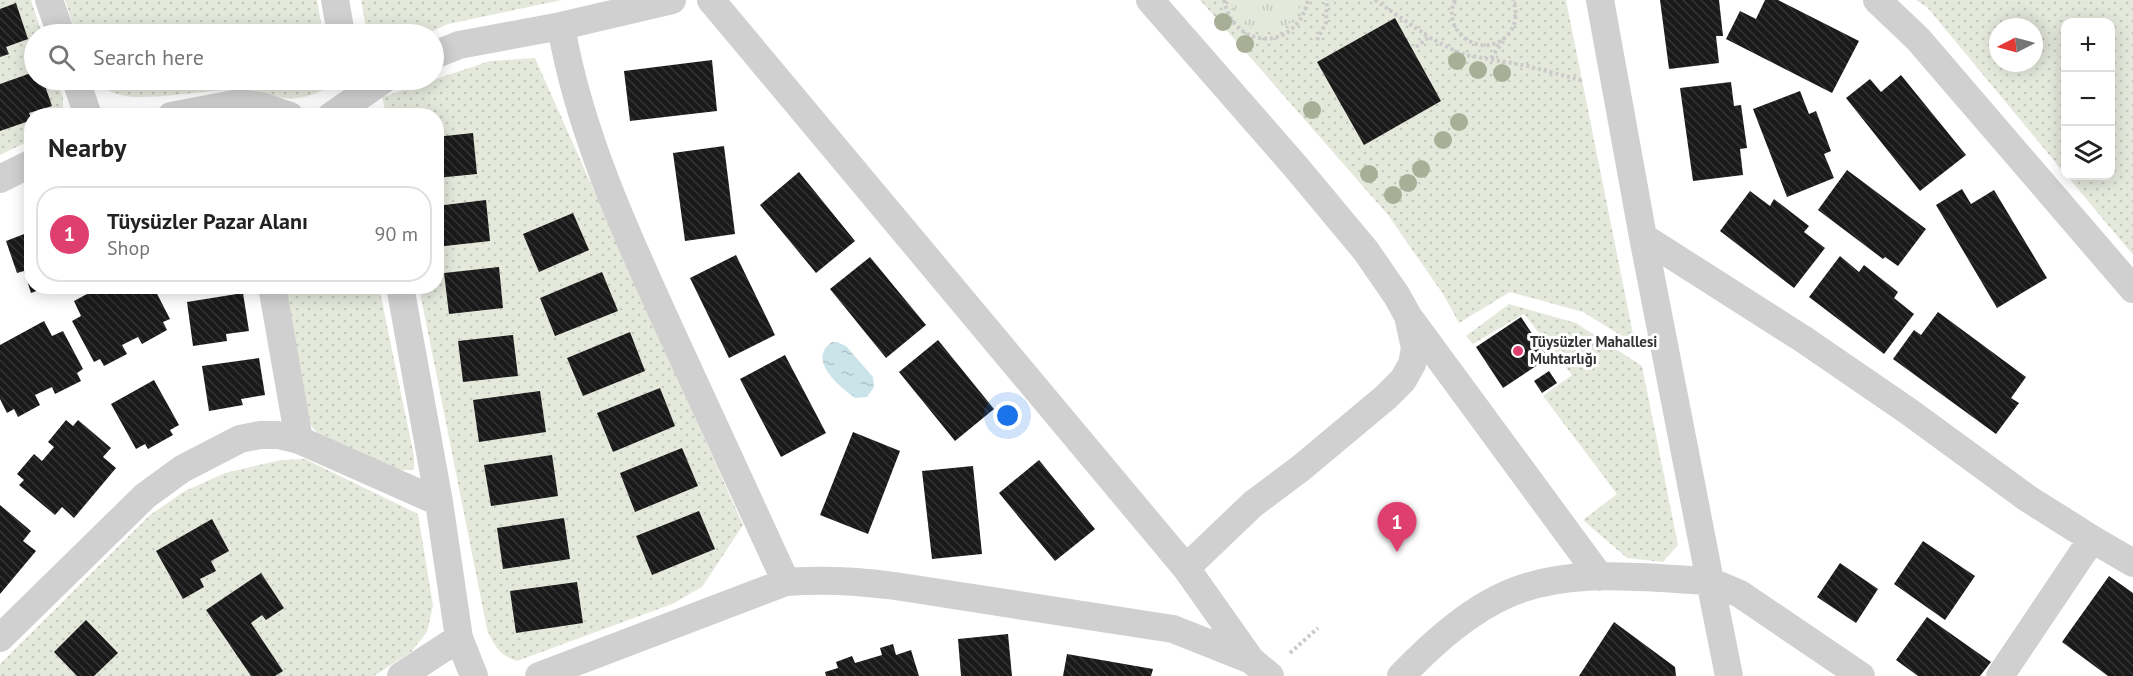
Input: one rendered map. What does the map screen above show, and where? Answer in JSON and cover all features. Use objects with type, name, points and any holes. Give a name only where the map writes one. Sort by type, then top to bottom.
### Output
[{"type":"street","points":[[50,0],[58,24]]},
{"type":"street","points":[[335,0],[339,24]]},
{"type":"street","points":[[444,51],[459,45],[561,26],[672,0]]},
{"type":"street","points":[[711,0],[1186,568],[1263,670]]},
{"type":"street","points":[[1150,0],[1296,166],[1366,251],[1408,316],[1600,577]]},
{"type":"street","points":[[1600,0],[1643,237],[1729,676]]},
{"type":"street","points":[[1877,0],[1918,39],[2133,289]]},
{"type":"street","points":[[561,26],[573,86],[586,127],[643,272],[786,582]]},
{"type":"street","points":[[79,90],[85,108]]},
{"type":"street","points":[[344,99],[362,90]]},
{"type":"street","points":[[247,108],[261,106],[267,108]]},
{"type":"street","points":[[0,179],[24,166]]},
{"type":"street","points":[[1643,237],[1803,339],[1908,411],[2027,498],[2133,563]]},
{"type":"street","points":[[273,294],[299,440]]},
{"type":"street","points":[[401,294],[439,502],[459,638],[474,676]]},
{"type":"street","points":[[1186,568],[1253,504],[1301,468],[1403,380],[1412,364],[1415,348],[1408,316]]},
{"type":"street","points":[[0,638],[145,496],[182,469],[240,439],[260,435],[278,435],[299,440],[439,502]]},
{"type":"street","points":[[2000,676],[2092,538]]},
{"type":"street","points":[[1401,676],[1452,630],[1486,605],[1511,592],[1579,577],[1600,577],[1710,581],[1740,594],[1861,676]]},
{"type":"street","points":[[539,676],[786,582],[816,580],[859,581],[1173,629],[1263,670]]},
{"type":"street","points":[[401,676],[459,638]]},
{"type":"path","points":[[1224,0],[1231,21],[1241,30],[1263,39],[1276,38],[1294,28],[1308,0]]},
{"type":"path","points":[[1317,40],[1326,23],[1327,0]]},
{"type":"path","points":[[1376,0],[1442,46],[1466,55],[1491,58],[1587,82]]},
{"type":"path","points":[[1455,0],[1452,15],[1454,26],[1468,41],[1487,46],[1498,43],[1507,36]]},
{"type":"path","points":[[1491,58],[1513,27],[1516,17],[1513,0]]},
{"type":"path","points":[[1416,47],[1430,38]]},
{"type":"path","points":[[1263,670],[1318,628]]},
{"type":"green space","points":[[0,0],[31,0],[39,24],[24,24],[24,90],[60,90],[63,108],[24,108],[24,143],[0,155]]},
{"type":"green space","points":[[65,0],[317,0],[321,24],[73,24]]},
{"type":"green space","points":[[361,0],[562,0],[444,26],[444,24],[365,24]]},
{"type":"green space","points":[[1200,0],[1566,0],[1635,344],[1583,312],[1510,292],[1459,323],[1443,294],[1388,215]]},
{"type":"green space","points":[[1230,0],[1302,0],[1297,14],[1288,24],[1278,30],[1266,32],[1244,23],[1236,14]]},
{"type":"green space","points":[[1916,0],[2133,0],[2133,255],[2070,180],[2115,180],[2115,18],[2061,18],[2061,169],[1927,7]]},
{"type":"green space","points":[[535,58],[743,525],[702,587],[672,604],[517,661],[498,649],[487,629],[420,294],[444,294],[444,108],[384,108],[382,97],[403,90],[444,90],[444,76],[490,61]]},
{"type":"green space","points":[[108,90],[237,90],[134,97]]},
{"type":"green space","points":[[237,90],[323,90],[298,98]]},
{"type":"green space","points":[[282,294],[380,294],[414,456],[414,470],[400,470],[321,438],[310,424]]},
{"type":"green space","points":[[1509,304],[1576,323],[1642,366],[1678,545],[1663,562],[1627,558],[1583,520],[1617,494],[1543,396],[1572,375],[1524,314],[1473,344],[1466,336]]},
{"type":"green space","points":[[305,459],[418,514],[433,606],[427,632],[411,652],[374,676],[0,676],[0,664],[150,515],[185,491],[225,473],[281,460]]},
{"type":"water","points":[[832,342],[846,346],[873,377],[874,387],[867,397],[855,398],[828,373],[823,357],[825,349]]},
{"type":"building","points":[[1660,0],[1719,0],[1723,36],[1716,36],[1719,63],[1669,69]]},
{"type":"building","points":[[1765,0],[1778,0],[1859,41],[1832,93],[1726,39],[1740,11],[1756,19]]},
{"type":"building","points":[[16,3],[24,27],[24,40],[6,47],[9,54],[0,57],[0,9]]},
{"type":"building","points":[[1395,18],[1441,101],[1364,145],[1317,62]]},
{"type":"building","points":[[712,60],[717,111],[630,121],[624,71]]},
{"type":"building","points":[[1901,75],[1966,155],[1920,191],[1846,98],[1870,79],[1881,92]]},
{"type":"building","points":[[24,76],[24,90],[46,90],[52,106],[24,108],[24,123],[0,131],[0,84]]},
{"type":"building","points":[[1731,82],[1734,106],[1741,105],[1747,148],[1740,149],[1743,175],[1693,181],[1680,88]]},
{"type":"building","points":[[1800,91],[1809,114],[1816,111],[1831,151],[1824,154],[1834,178],[1787,197],[1753,109]]},
{"type":"building","points":[[473,133],[477,174],[444,177],[444,136]]},
{"type":"building","points":[[724,146],[735,234],[685,241],[673,153]]},
{"type":"building","points":[[1847,170],[1926,229],[1898,266],[1885,257],[1883,259],[1818,210]]},
{"type":"building","points":[[799,172],[855,241],[816,273],[760,205]]},
{"type":"building","points":[[1962,189],[1971,204],[1994,190],[2047,278],[1997,308],[1936,205]]},
{"type":"building","points":[[1750,191],[1770,206],[1774,199],[1809,226],[1804,232],[1825,248],[1794,288],[1720,231]]},
{"type":"building","points":[[486,200],[490,241],[444,246],[444,205]]},
{"type":"building","points":[[573,213],[589,250],[539,272],[523,234]]},
{"type":"building","points":[[24,234],[24,271],[17,273],[6,241]]},
{"type":"building","points":[[736,255],[775,335],[729,358],[690,278]]},
{"type":"building","points":[[1840,256],[1859,272],[1864,265],[1898,292],[1894,298],[1914,314],[1884,354],[1809,297]]},
{"type":"building","points":[[870,257],[926,325],[886,358],[830,289]]},
{"type":"building","points":[[499,267],[503,308],[449,314],[444,273]]},
{"type":"building","points":[[602,272],[618,311],[555,336],[540,298]]},
{"type":"building","points":[[87,294],[157,294],[170,319],[163,322],[167,330],[142,344],[138,337],[122,345],[127,354],[104,366],[100,359],[94,362],[72,321],[81,316],[74,301]]},
{"type":"building","points":[[243,294],[249,331],[226,334],[227,341],[193,346],[187,302]]},
{"type":"building","points":[[1938,312],[2026,377],[2011,398],[2019,403],[1996,434],[1893,359],[1914,330],[1921,335]]},
{"type":"building","points":[[1521,317],[1548,358],[1503,388],[1476,347]]},
{"type":"building","points":[[44,321],[52,336],[63,331],[83,369],[77,373],[81,381],[55,394],[52,387],[35,395],[40,405],[18,417],[14,409],[7,413],[0,399],[0,345]]},
{"type":"building","points":[[630,332],[645,371],[583,396],[567,358]]},
{"type":"building","points":[[513,335],[518,376],[463,382],[458,341]]},
{"type":"building","points":[[938,340],[994,409],[955,441],[899,372]]},
{"type":"building","points":[[785,355],[826,433],[781,457],[740,379]]},
{"type":"building","points":[[259,358],[265,395],[241,399],[243,405],[209,411],[202,366]]},
{"type":"building","points":[[1549,371],[1557,383],[1542,393],[1534,381]]},
{"type":"building","points":[[154,380],[179,425],[170,430],[173,435],[148,449],[145,444],[136,449],[111,404]]},
{"type":"building","points":[[660,388],[675,426],[613,452],[597,413]]},
{"type":"building","points":[[540,391],[546,432],[479,442],[473,400]]},
{"type":"building","points":[[66,420],[73,426],[78,420],[111,448],[103,457],[116,468],[74,518],[62,507],[55,515],[19,485],[24,480],[17,474],[34,454],[42,461],[54,447],[48,442]]},
{"type":"building","points":[[853,432],[900,451],[868,534],[820,515]]},
{"type":"building","points":[[682,448],[698,486],[635,512],[620,473]]},
{"type":"building","points":[[552,455],[558,496],[491,506],[484,465]]},
{"type":"building","points":[[1039,460],[1095,529],[1055,561],[999,493]]},
{"type":"building","points":[[973,466],[982,554],[932,559],[922,471]]},
{"type":"building","points":[[0,505],[31,531],[23,541],[36,551],[0,594]]},
{"type":"building","points":[[699,511],[715,549],[652,575],[636,536]]},
{"type":"building","points":[[564,518],[570,559],[503,569],[497,528]]},
{"type":"building","points":[[212,519],[229,551],[211,561],[216,571],[200,579],[204,587],[183,599],[156,551]]},
{"type":"building","points":[[1923,541],[1975,576],[1945,620],[1894,584]]},
{"type":"building","points":[[1840,563],[1878,589],[1856,623],[1817,597]]},
{"type":"building","points":[[261,573],[284,608],[266,620],[262,615],[251,623],[283,671],[275,676],[251,676],[206,610]]},
{"type":"building","points":[[2109,576],[2133,593],[2133,676],[2108,676],[2062,642]]},
{"type":"building","points":[[577,582],[583,623],[516,633],[510,591]]},
{"type":"building","points":[[1927,617],[1991,662],[1980,676],[1918,676],[1896,660]]},
{"type":"building","points":[[86,620],[118,653],[94,676],[77,676],[54,652]]},
{"type":"building","points":[[1614,622],[1675,667],[1676,676],[1579,676]]},
{"type":"building","points":[[1008,634],[1012,676],[961,676],[958,639]]},
{"type":"building","points":[[893,644],[896,655],[911,650],[919,676],[826,676],[825,672],[838,668],[836,662],[852,656],[855,663],[882,655],[880,648]]},
{"type":"building","points":[[1067,654],[1153,669],[1151,676],[1063,676]]},
{"type":"place","name":"Tüysüzler Mahallesi Muhtarlığı","points":[[1518,351]]},
{"type":"place","name":"Tüysüzler Pazar Alanı","points":[[1397,552]]}]
